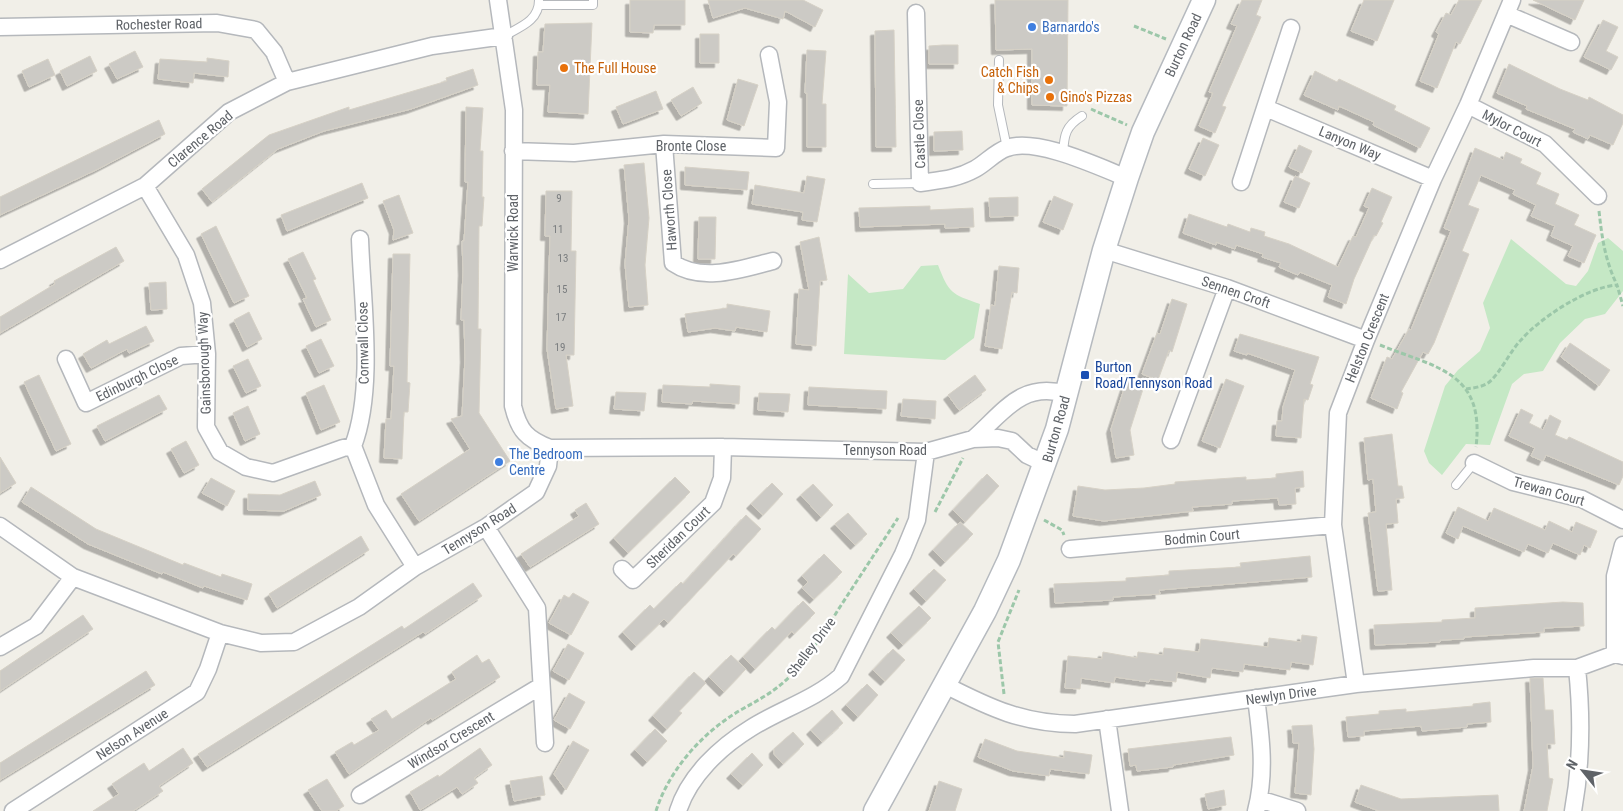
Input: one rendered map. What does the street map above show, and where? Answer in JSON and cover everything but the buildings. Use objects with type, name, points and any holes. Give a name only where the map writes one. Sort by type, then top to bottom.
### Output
[{"type":"street","name":"Warwick Road","points":[[498,0],[514,110],[513,406],[518,425],[533,441],[550,448]]},
{"type":"street","name":"Burton Road","points":[[875,811],[986,611],[1005,568],[1046,464],[1104,250],[1127,178],[1144,132],[1204,0]]},
{"type":"street","name":"Helston Crescent","points":[[1356,684],[1333,525],[1338,413],[1366,340],[1433,179],[1468,106],[1509,7],[1571,42]]},
{"type":"street","name":"Castle Close","points":[[916,13],[920,183],[954,179],[976,169],[1007,148]]},
{"type":"street","name":"Rochester Road","points":[[0,26],[217,23],[256,30],[274,52],[287,82]]},
{"type":"street","points":[[1241,182],[1291,28]]},
{"type":"street","name":"Clarence Road","points":[[0,260],[145,186],[229,112],[287,82],[432,46],[504,36]]},
{"type":"street","name":"Bronte Close","points":[[513,151],[574,153],[664,144],[776,148],[778,102],[768,55]]},
{"type":"street","name":"Mylor Court","points":[[1468,106],[1545,144],[1598,196]]},
{"type":"street","name":"Lanyon Way","points":[[1266,108],[1433,179]]},
{"type":"street","name":"Haworth Close","points":[[664,144],[673,263],[682,269],[696,272],[730,272],[773,261]]},
{"type":"street","points":[[1007,148],[1029,147],[1063,154],[1127,178]]},
{"type":"street","name":"Gainsborough Way","points":[[145,186],[186,255],[202,303],[206,354],[206,427],[220,452],[246,467],[273,473],[343,448],[354,446]]},
{"type":"street","name":"Cornwall Close","points":[[354,446],[361,427],[366,379],[360,239]]},
{"type":"street","name":"Sennen Croft","points":[[1104,250],[1227,288],[1366,340]]},
{"type":"street","points":[[1171,440],[1227,288]]},
{"type":"street","name":"Edinburgh Close","points":[[66,359],[86,403],[181,356],[206,354]]},
{"type":"street","name":"Tennyson Road","points":[[972,439],[1018,398],[1041,390],[1066,394]]},
{"type":"street","name":"Tennyson Road","points":[[0,526],[73,577],[220,633],[261,643],[294,642],[359,607],[416,567],[486,527],[536,492],[548,466],[550,448],[723,447],[926,452],[972,439],[998,438],[1012,442],[1027,455],[1046,464]]},
{"type":"street","points":[[354,446],[376,505],[416,567]]},
{"type":"street","name":"Sheridan Court","points":[[622,569],[633,580],[713,503],[722,478],[723,447]]},
{"type":"street","points":[[678,811],[691,783],[729,744],[751,728],[825,690],[840,676],[903,554],[917,520],[926,452]]},
{"type":"street","name":"Trewan Court","points":[[1474,463],[1513,482],[1582,499],[1623,520]]},
{"type":"street","name":"Bodmin Court","points":[[1070,549],[1333,525]]},
{"type":"street","points":[[486,527],[537,608],[545,743]]},
{"type":"street","points":[[1619,655],[1615,576],[1623,545]]},
{"type":"street","points":[[0,647],[36,626],[73,577]]},
{"type":"street","name":"Nelson Avenue","points":[[13,811],[197,692],[208,668],[220,633]]},
{"type":"street","name":"Newlyn Drive","points":[[946,685],[984,705],[1030,721],[1076,724],[1356,684],[1534,668],[1577,668],[1619,655]]},
{"type":"street","points":[[1574,811],[1581,760],[1582,732],[1582,712],[1577,668]]},
{"type":"street","name":"Windsor Crescent","points":[[360,795],[541,686]]},
{"type":"street","points":[[1256,698],[1263,750],[1258,805],[1297,811]]},
{"type":"street","points":[[1107,719],[1120,811]]},
{"type":"lane","points":[[504,36],[530,22],[538,3],[593,5],[593,0]]},
{"type":"lane","points":[[999,60],[998,105],[1007,148]]},
{"type":"lane","points":[[1063,154],[1065,131],[1070,124],[1082,116]]},
{"type":"lane","points":[[872,184],[920,183]]},
{"type":"lane","points":[[1456,485],[1474,463]]},
{"type":"path","points":[[1134,26],[1182,46]]},
{"type":"path","points":[[1090,108],[1144,132]]},
{"type":"path","points":[[1598,196],[1603,247],[1623,306]]},
{"type":"path","points":[[1466,389],[1488,383],[1522,338],[1541,321],[1597,290],[1617,285]]},
{"type":"path","points":[[1366,340],[1454,374],[1474,403],[1478,431],[1474,463]]},
{"type":"path","points":[[933,516],[972,439]]},
{"type":"path","name":"Shelley Drive","points":[[656,811],[663,790],[677,769],[699,744],[738,712],[774,692],[795,672],[815,645],[902,513]]},
{"type":"path","points":[[1045,522],[1062,530],[1070,549]]},
{"type":"green space","points":[[1608,238],[1623,251],[1623,291],[1605,314],[1585,319],[1560,343],[1543,371],[1524,374],[1512,384],[1490,445],[1466,444],[1442,475],[1429,463],[1424,451],[1445,386],[1458,370],[1480,351],[1490,328],[1483,303],[1511,239],[1566,284],[1576,286],[1588,271],[1598,243]]},
{"type":"green space","points":[[938,265],[945,282],[952,291],[963,298],[980,304],[974,338],[945,360],[844,354],[848,274],[869,293],[903,289],[921,266]]},
{"type":"place","name":"Barnardo's","points":[[1032,27]]},
{"type":"place","name":"The Full House","points":[[564,68]]},
{"type":"place","name":"Catch Fish & Chips","points":[[1049,80]]},
{"type":"place","name":"Gino's Pizzas","points":[[1050,97]]},
{"type":"place","name":"Burton Road/Tennyson Road","points":[[1085,375]]},
{"type":"place","name":"The Bedroom Centre","points":[[499,462]]}]
